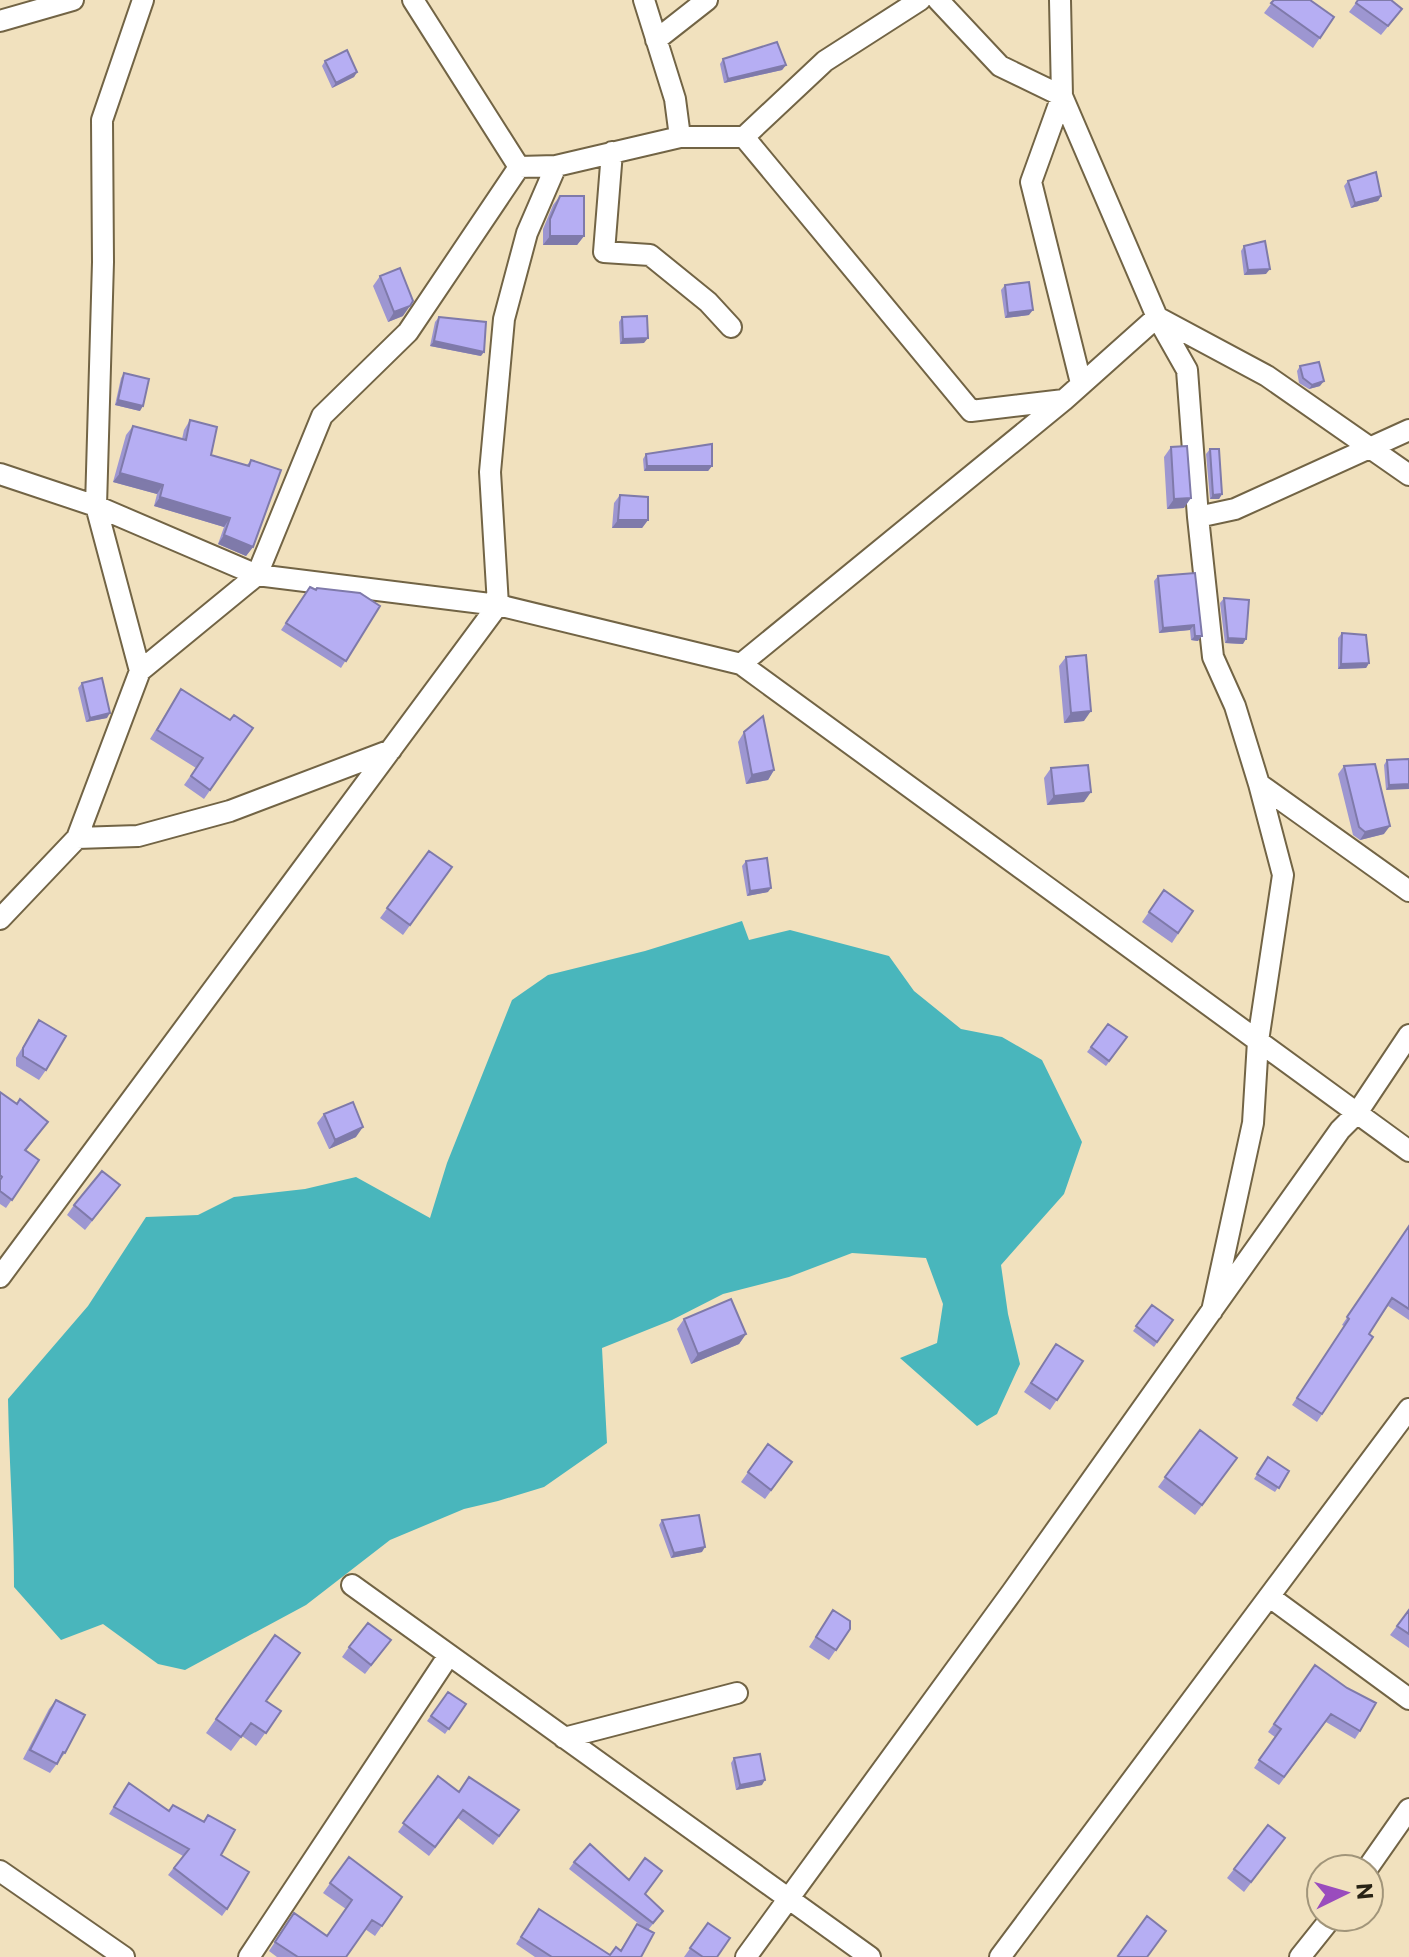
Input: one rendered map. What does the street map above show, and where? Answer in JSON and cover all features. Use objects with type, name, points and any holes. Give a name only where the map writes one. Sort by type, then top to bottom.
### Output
[{"type":"street","points":[[0,21],[73,0]]},
{"type":"street","points":[[140,671],[96,506],[103,262],[102,120],[143,0]]},
{"type":"street","points":[[413,0],[519,167]]},
{"type":"street","points":[[644,0],[675,99],[680,137]]},
{"type":"street","points":[[656,40],[707,0]]},
{"type":"street","points":[[519,167],[556,166],[680,137],[744,137],[825,61],[920,0]]},
{"type":"street","points":[[938,0],[1000,66],[1062,96],[1157,317],[1187,370],[1213,657],[1235,706],[1283,875],[1258,1041],[1253,1123],[1212,1311]]},
{"type":"street","points":[[1060,0],[1062,96],[1031,182],[1081,383]]},
{"type":"street","points":[[744,137],[971,411],[1064,400]]},
{"type":"street","points":[[612,152],[604,252],[650,255],[708,302],[731,327]]},
{"type":"street","points":[[0,1277],[498,605],[490,472],[504,319],[527,233],[556,166]]},
{"type":"street","points":[[0,919],[77,838],[140,671],[257,575],[322,416],[408,332],[519,167]]},
{"type":"street","points":[[741,664],[1064,400],[1157,317]]},
{"type":"street","points":[[1157,317],[1267,376],[1409,475]]},
{"type":"street","points":[[1198,517],[1235,509],[1409,430]]},
{"type":"street","points":[[0,474],[96,506],[257,575],[498,605],[741,664],[1409,1151]]},
{"type":"street","points":[[77,838],[138,836],[230,811],[391,750]]},
{"type":"street","points":[[1259,784],[1409,891]]},
{"type":"street","points":[[746,1957],[1002,1605],[1340,1130],[1357,1113],[1409,1035]]},
{"type":"street","points":[[1000,1957],[1409,1409]]},
{"type":"street","points":[[352,1585],[870,1957]]},
{"type":"street","points":[[1270,1597],[1409,1699]]},
{"type":"street","points":[[249,1957],[449,1655]]},
{"type":"street","points":[[564,1738],[737,1693]]},
{"type":"street","points":[[1378,1853],[1409,1809]]},
{"type":"street","points":[[0,1871],[124,1957]]},
{"type":"street","points":[[1300,1957],[1319,1933]]},
{"type":"water","points":[[742,921],[749,940],[790,930],[889,956],[914,991],[961,1029],[1002,1037],[1042,1060],[1082,1142],[1064,1194],[1001,1265],[1020,1364],[997,1414],[977,1426],[900,1358],[937,1343],[943,1304],[926,1258],[852,1253],[789,1277],[723,1294],[672,1320],[602,1348],[607,1443],[544,1487],[464,1509],[390,1540],[306,1605],[185,1670],[158,1664],[103,1624],[61,1640],[14,1587],[8,1399],[88,1306],[146,1217],[198,1215],[234,1197],[305,1189],[356,1177],[430,1218],[447,1163],[512,1000],[548,975],[645,951]]},
{"type":"building","points":[[1274,0],[1310,0],[1334,17],[1320,38],[1271,3]]},
{"type":"building","points":[[1358,0],[1391,0],[1402,9],[1388,26],[1356,3]]},
{"type":"building","points":[[777,42],[786,65],[728,79],[723,59]]},
{"type":"building","points":[[347,50],[357,72],[336,83],[325,61]]},
{"type":"building","points":[[1376,172],[1381,196],[1355,203],[1348,181]]},
{"type":"building","points":[[560,196],[584,196],[584,236],[550,236],[550,219]]},
{"type":"building","points":[[1265,241],[1270,269],[1248,270],[1244,246]]},
{"type":"building","points":[[400,268],[413,301],[410,306],[394,312],[380,276]]},
{"type":"building","points":[[1029,282],[1033,310],[1008,313],[1005,285]]},
{"type":"building","points":[[647,316],[648,338],[623,339],[622,317]]},
{"type":"building","points":[[439,317],[486,322],[484,352],[434,341]]},
{"type":"building","points":[[1319,362],[1324,381],[1312,385],[1303,378],[1300,366]]},
{"type":"building","points":[[124,373],[149,379],[143,406],[118,400]]},
{"type":"building","points":[[190,420],[217,427],[211,455],[249,466],[251,460],[281,470],[253,547],[224,535],[230,518],[160,497],[163,485],[120,473],[133,426],[186,440]]},
{"type":"building","points":[[712,444],[712,466],[647,466],[646,454]]},
{"type":"building","points":[[1187,446],[1191,498],[1174,499],[1171,447]]},
{"type":"building","points":[[1210,449],[1219,449],[1222,494],[1213,495]]},
{"type":"building","points":[[620,495],[648,497],[648,520],[618,520]]},
{"type":"building","points":[[1195,573],[1202,636],[1195,636],[1194,625],[1163,628],[1158,576]]},
{"type":"building","points":[[310,587],[360,593],[380,606],[346,661],[286,623]]},
{"type":"building","points":[[1224,598],[1249,600],[1246,639],[1228,638]]},
{"type":"building","points":[[1342,633],[1366,635],[1369,663],[1341,664]]},
{"type":"building","points":[[1086,655],[1091,711],[1071,713],[1066,657]]},
{"type":"building","points":[[102,678],[110,713],[90,718],[82,683]]},
{"type":"building","points":[[181,689],[230,720],[234,715],[253,728],[210,790],[191,776],[203,758],[157,730]]},
{"type":"building","points":[[763,716],[774,770],[752,775],[744,732]]},
{"type":"building","points":[[1409,759],[1409,784],[1389,785],[1387,760]]},
{"type":"building","points":[[1375,764],[1390,826],[1365,832],[1359,827],[1344,766]]},
{"type":"building","points":[[1088,765],[1091,792],[1054,796],[1051,768]]},
{"type":"building","points":[[429,851],[452,867],[410,925],[387,908]]},
{"type":"building","points":[[767,858],[771,888],[750,891],[746,861]]},
{"type":"building","points":[[1164,890],[1193,911],[1178,933],[1149,912]]},
{"type":"building","points":[[39,1020],[66,1036],[46,1070],[23,1056],[23,1048]]},
{"type":"building","points":[[1108,1024],[1127,1037],[1109,1061],[1091,1047]]},
{"type":"building","points":[[0,1092],[17,1104],[20,1099],[48,1122],[25,1150],[39,1160],[12,1200],[0,1191]]},
{"type":"building","points":[[353,1102],[363,1127],[335,1140],[324,1114]]},
{"type":"building","points":[[102,1171],[120,1185],[92,1220],[74,1205]]},
{"type":"building","points":[[1409,1226],[1409,1309],[1392,1298],[1369,1334],[1373,1337],[1322,1414],[1297,1398]]},
{"type":"building","points":[[731,1299],[746,1334],[698,1354],[684,1319]]},
{"type":"building","points":[[1152,1305],[1173,1320],[1157,1342],[1136,1326]]},
{"type":"building","points":[[1056,1344],[1083,1361],[1057,1400],[1031,1383]]},
{"type":"building","points":[[1200,1430],[1237,1458],[1202,1505],[1165,1477]]},
{"type":"building","points":[[768,1444],[792,1462],[771,1490],[748,1472]]},
{"type":"building","points":[[1268,1457],[1289,1471],[1279,1488],[1257,1474]]},
{"type":"building","points":[[699,1515],[705,1547],[674,1553],[662,1520]]},
{"type":"building","points":[[833,1610],[850,1621],[850,1629],[836,1650],[816,1637]]},
{"type":"building","points":[[1409,1610],[1409,1634],[1397,1626]]},
{"type":"building","points":[[368,1623],[391,1640],[371,1665],[349,1647]]},
{"type":"building","points":[[275,1635],[300,1653],[266,1701],[281,1711],[266,1733],[251,1723],[241,1737],[216,1719]]},
{"type":"building","points":[[1315,1665],[1347,1688],[1376,1703],[1360,1731],[1331,1714],[1284,1777],[1259,1760],[1281,1729],[1274,1724]]},
{"type":"building","points":[[448,1692],[466,1704],[449,1729],[431,1716]]},
{"type":"building","points":[[56,1700],[85,1715],[57,1764],[30,1750]]},
{"type":"building","points":[[760,1754],[765,1780],[740,1785],[734,1758]]},
{"type":"building","points":[[438,1776],[459,1792],[469,1777],[519,1810],[499,1836],[463,1810],[435,1847],[403,1823]]},
{"type":"building","points":[[129,1783],[169,1811],[173,1805],[204,1822],[208,1815],[235,1830],[221,1855],[249,1872],[227,1909],[174,1868],[189,1849],[114,1807]]},
{"type":"building","points":[[1268,1825],[1285,1838],[1251,1882],[1234,1869]]},
{"type":"building","points":[[590,1844],[629,1880],[645,1858],[662,1871],[645,1894],[663,1911],[653,1923],[574,1862]]},
{"type":"building","points":[[349,1857],[402,1897],[382,1926],[372,1920],[346,1957],[298,1957],[275,1942],[294,1913],[327,1936],[352,1900],[330,1883]]},
{"type":"building","points":[[539,1909],[610,1955],[616,1947],[621,1951],[637,1924],[654,1933],[641,1957],[552,1957],[521,1937]]},
{"type":"building","points":[[1147,1916],[1166,1931],[1147,1957],[1118,1956]]},
{"type":"building","points":[[708,1923],[730,1938],[717,1957],[703,1957],[690,1948]]}]
